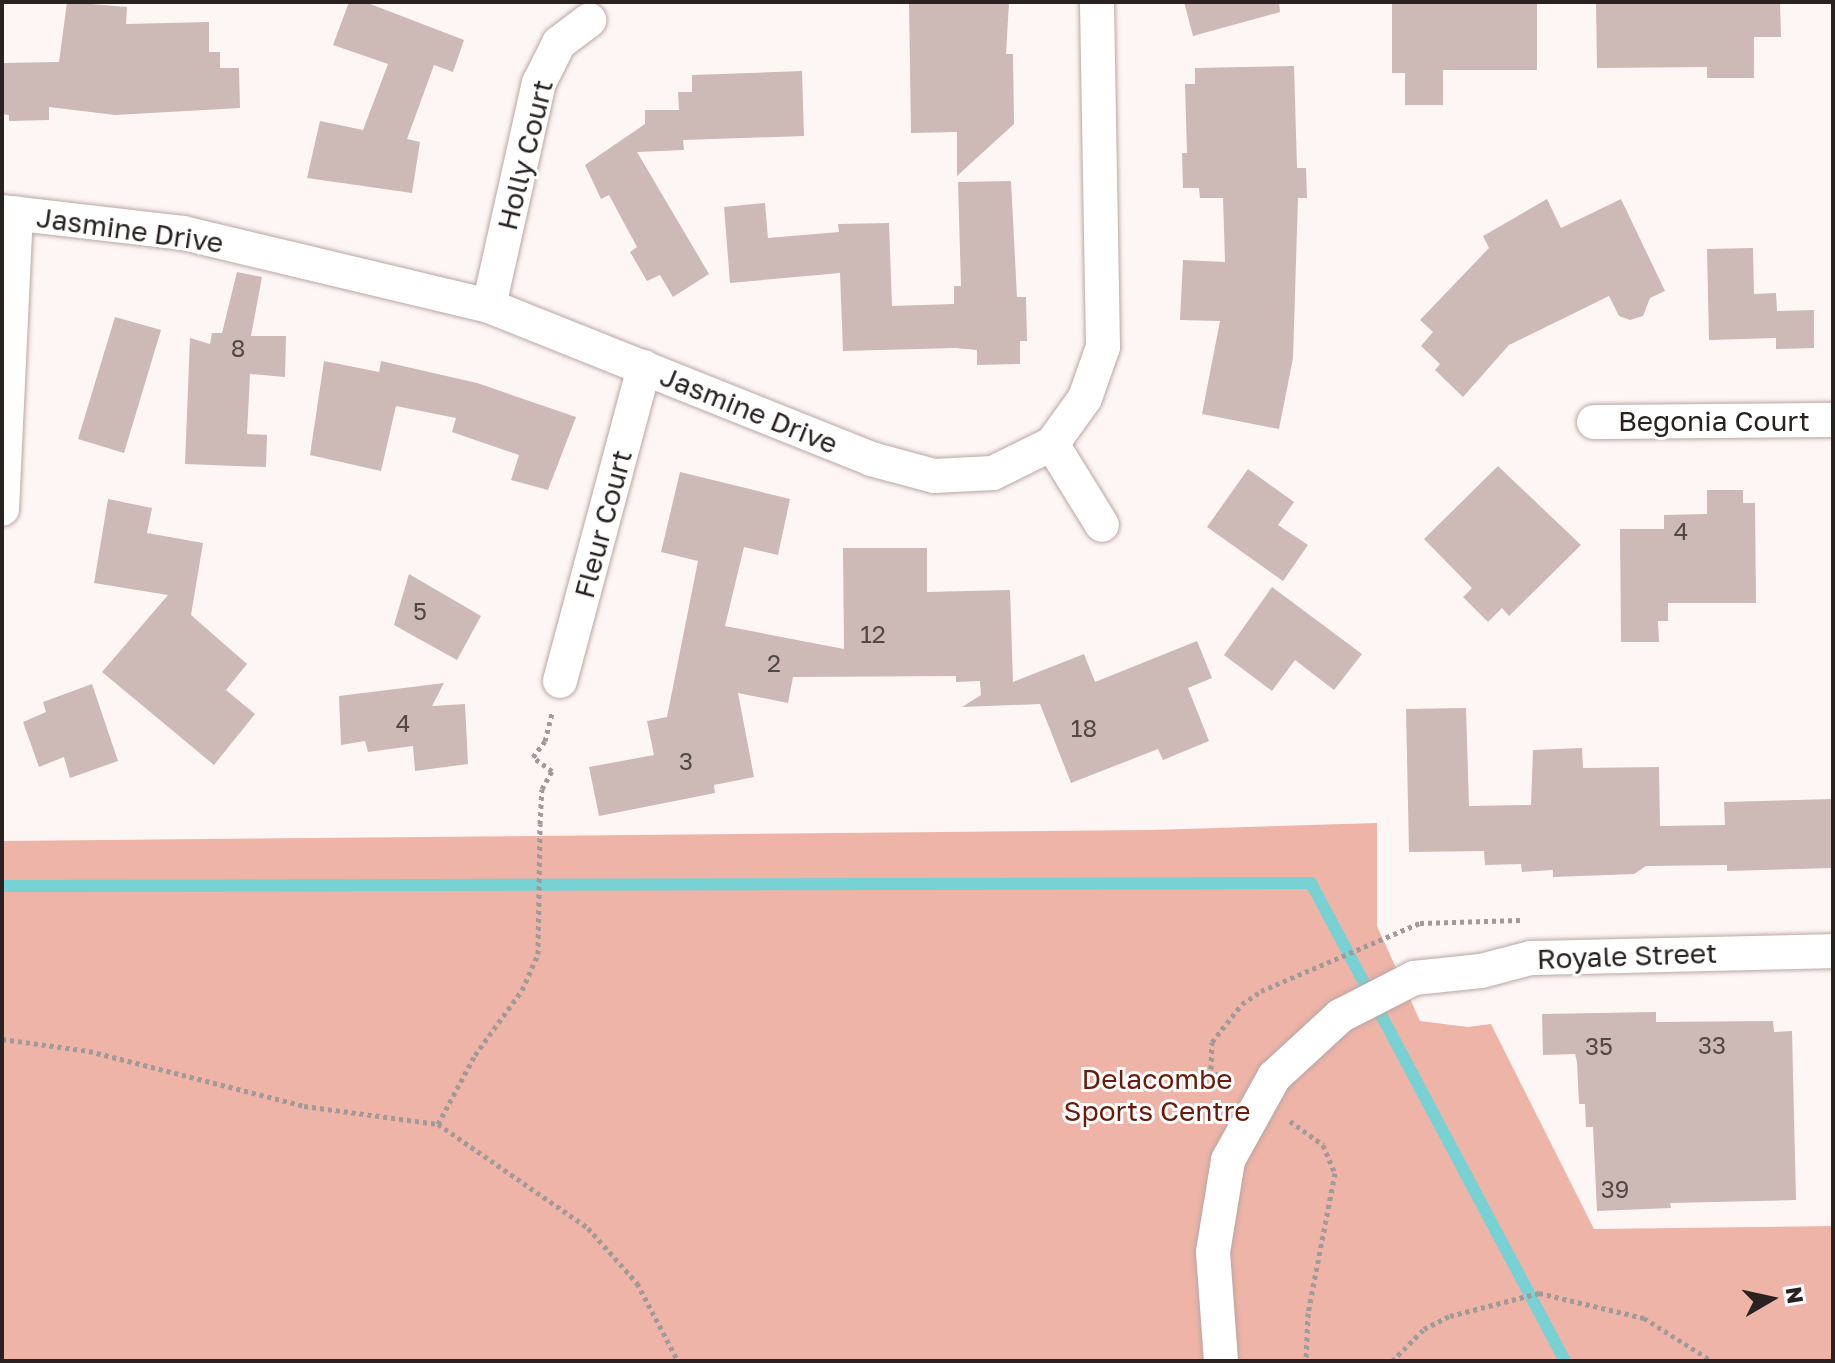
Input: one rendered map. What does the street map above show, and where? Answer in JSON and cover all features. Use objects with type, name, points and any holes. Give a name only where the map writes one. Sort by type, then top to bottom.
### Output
[{"type":"street","name":"Jasmine Drive","points":[[9,212],[183,233],[489,306],[871,459],[934,476],[993,473],[1052,444],[1085,398],[1103,347],[1097,2]]},
{"type":"street","name":"Holly Court","points":[[489,306],[539,83],[559,43],[589,20]]},
{"type":"street","points":[[2,509],[9,212]]},
{"type":"street","name":"Fleur Court","points":[[560,681],[644,367]]},
{"type":"street","name":"Begonia Court","points":[[1594,422],[1833,420]]},
{"type":"street","points":[[1052,444],[1102,525]]},
{"type":"street","name":"Royale Street","points":[[1221,1361],[1214,1232],[1228,1160],[1256,1103],[1286,1062],[1328,1024],[1414,978],[1481,971],[1543,956],[1833,951]]},
{"type":"path","points":[[438,1124],[475,1055],[522,990],[538,954],[542,789],[552,771],[535,762],[533,755],[545,741],[560,681]]},
{"type":"path","points":[[2,1039],[89,1051],[304,1106],[438,1124],[588,1228],[637,1283],[678,1361]]},
{"type":"path","points":[[1256,1103],[1314,1135],[1333,1164],[1332,1200],[1308,1313],[1306,1361]]},
{"type":"path","points":[[1392,1361],[1424,1329],[1482,1306],[1539,1293],[1569,1296],[1644,1318],[1712,1361]]},
{"type":"green space","name":"Delacombe Sports Centre","points":[[1377,823],[1377,926],[1420,1021],[1468,1027],[1491,1024],[1594,1229],[1833,1226],[1833,1361],[2,1361],[2,841],[1151,830]]},
{"type":"building","points":[[67,2],[127,7],[126,24],[209,22],[209,52],[220,52],[220,68],[239,68],[240,108],[115,115],[49,107],[49,120],[9,121],[9,115],[2,114],[2,63],[59,62]]},
{"type":"building","points":[[349,2],[365,2],[464,40],[453,72],[434,65],[407,139],[420,142],[412,193],[307,178],[320,121],[363,130],[388,64],[333,45]]},
{"type":"building","points":[[909,2],[1009,2],[1006,54],[1013,54],[1014,124],[957,176],[957,132],[911,133]]},
{"type":"building","points":[[1184,2],[1279,2],[1280,12],[1193,36]]},
{"type":"building","points":[[1392,2],[1537,2],[1537,70],[1443,70],[1443,105],[1405,105],[1405,73],[1392,73]]},
{"type":"building","points":[[1596,2],[1780,2],[1781,37],[1754,37],[1754,78],[1707,78],[1707,67],[1597,68]]},
{"type":"building","points":[[1294,66],[1297,168],[1306,168],[1307,198],[1298,198],[1293,358],[1279,429],[1202,414],[1220,321],[1180,320],[1183,260],[1225,262],[1223,198],[1200,198],[1199,188],[1183,188],[1182,153],[1187,153],[1185,84],[1195,84],[1195,68]]},
{"type":"building","points":[[802,71],[804,136],[683,140],[684,150],[637,152],[709,274],[673,297],[660,275],[647,281],[630,252],[637,247],[609,195],[601,199],[585,165],[645,124],[645,110],[679,110],[678,92],[692,92],[692,75]]},
{"type":"building","points":[[1011,181],[1017,297],[1026,297],[1027,341],[1020,341],[1020,364],[977,365],[977,350],[955,348],[843,351],[840,273],[730,283],[724,207],[765,203],[768,238],[839,232],[838,224],[889,223],[892,306],[954,304],[954,286],[961,286],[958,182]]},
{"type":"building","points":[[1547,199],[1561,228],[1621,199],[1665,291],[1650,298],[1643,316],[1630,320],[1619,316],[1609,296],[1509,345],[1463,397],[1435,370],[1440,364],[1421,346],[1433,332],[1420,320],[1489,248],[1483,236]]},
{"type":"building","points":[[1753,248],[1754,294],[1776,293],[1777,311],[1814,310],[1814,348],[1776,349],[1776,338],[1709,340],[1707,249]]},
{"type":"building","points":[[237,272],[262,277],[251,336],[286,336],[285,377],[250,374],[247,434],[267,435],[266,467],[185,464],[190,338],[210,344],[212,333],[222,333]]},
{"type":"building","points":[[115,317],[161,330],[124,453],[78,439]]},
{"type":"building","points":[[324,361],[379,372],[381,361],[477,383],[576,417],[548,490],[511,480],[519,455],[452,432],[456,418],[396,406],[381,471],[310,455]]},
{"type":"building","points":[[1498,466],[1581,545],[1509,616],[1502,608],[1488,622],[1463,597],[1472,588],[1424,539]]},
{"type":"building","points":[[1248,469],[1294,502],[1278,525],[1308,545],[1283,581],[1207,527]]},
{"type":"building","points":[[680,472],[790,499],[778,555],[744,547],[725,626],[844,649],[843,548],[927,548],[927,592],[1010,590],[1013,682],[1084,654],[1095,682],[1197,641],[1212,678],[1188,688],[1209,741],[1163,760],[1158,749],[1071,783],[1040,704],[962,707],[981,695],[980,681],[956,682],[956,676],[793,677],[788,703],[738,693],[754,777],[714,785],[715,793],[599,816],[589,767],[654,755],[647,721],[667,717],[698,561],[661,552]]},
{"type":"building","points":[[1707,490],[1743,490],[1743,503],[1755,503],[1756,603],[1668,603],[1668,621],[1658,621],[1659,642],[1621,642],[1620,529],[1664,529],[1664,515],[1707,514]]},
{"type":"building","points":[[108,499],[152,508],[147,533],[203,543],[191,615],[247,664],[226,690],[255,714],[214,765],[102,672],[168,595],[94,583]]},
{"type":"building","points":[[409,574],[481,616],[457,660],[394,625]]},
{"type":"building","points":[[1272,587],[1362,654],[1334,690],[1295,660],[1272,691],[1224,655]]},
{"type":"building","points":[[444,683],[432,706],[465,704],[468,764],[415,771],[413,746],[368,752],[365,741],[341,745],[339,696]]},
{"type":"building","points":[[92,684],[118,761],[70,778],[64,757],[39,767],[23,722],[46,712],[43,702]]},
{"type":"building","points":[[1466,708],[1469,806],[1531,805],[1533,750],[1582,748],[1583,768],[1659,767],[1660,826],[1725,825],[1724,802],[1833,799],[1833,868],[1727,871],[1727,865],[1646,866],[1634,874],[1553,877],[1553,870],[1522,872],[1521,864],[1485,865],[1484,851],[1409,852],[1406,709]]},
{"type":"building","points":[[1656,1012],[1656,1022],[1773,1021],[1774,1032],[1792,1031],[1796,1200],[1670,1203],[1671,1208],[1597,1211],[1593,1127],[1586,1127],[1585,1104],[1579,1104],[1575,1054],[1543,1055],[1542,1014]]},
{"type":"waterway","points":[[2,886],[1311,883],[1565,1361]]}]
